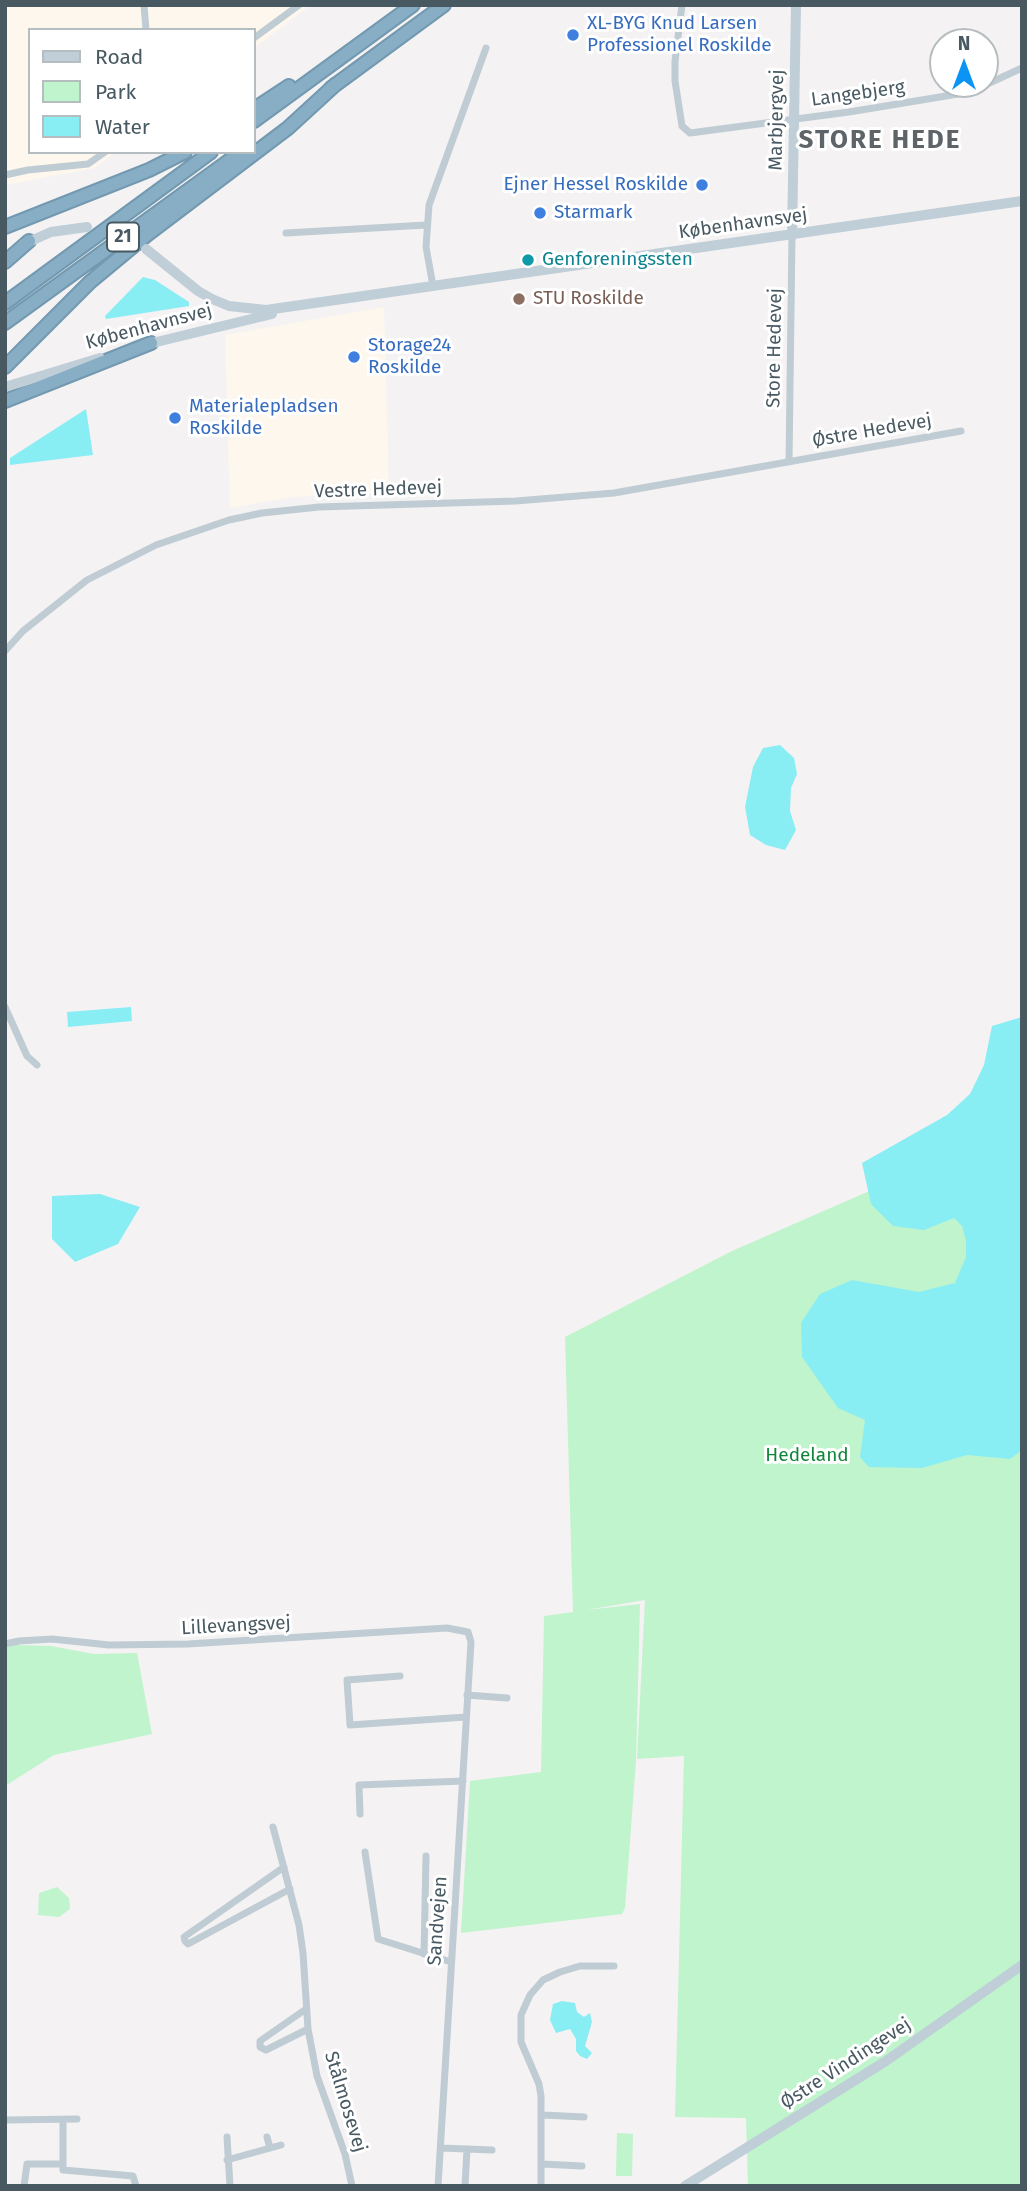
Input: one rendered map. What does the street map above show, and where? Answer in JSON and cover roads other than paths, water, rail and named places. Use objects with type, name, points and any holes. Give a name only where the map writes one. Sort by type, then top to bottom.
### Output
[{"type":"highway","points":[[256,120],[413,5]]},
{"type":"highway","points":[[256,142],[444,5]]},
{"type":"highway","points":[[256,108],[290,85],[336,61]]},
{"type":"highway","points":[[256,152],[288,128],[336,84]]},
{"type":"highway","points":[[5,227],[149,170],[181,154]]},
{"type":"highway","name":"21","points":[[5,303],[208,154]]},
{"type":"highway","name":"21","points":[[5,323],[238,154]]},
{"type":"highway","points":[[5,367],[90,282],[254,154]]},
{"type":"highway","points":[[5,262],[29,241]]},
{"type":"highway","points":[[5,401],[150,343]]},
{"type":"main road","name":"Marbjergvej","points":[[792,236],[796,5]]},
{"type":"main road","name":"Københavnsvej","points":[[5,387],[150,343],[304,307],[1022,201]]},
{"type":"main road","points":[[5,254],[51,232],[87,227]]},
{"type":"main road","name":"Københavnsvej","points":[[146,249],[198,291],[220,303],[245,309],[266,310],[304,307]]},
{"type":"main road","name":"Østre Vindingevej","points":[[685,2186],[886,2061],[1022,1965]]},
{"type":"street","points":[[144,5],[146,28]]},
{"type":"street","points":[[256,37],[299,5]]},
{"type":"street","name":"Langebjerg","points":[[682,5],[675,81],[682,126],[685,131],[693,133],[958,94],[1022,68]]},
{"type":"street","points":[[433,286],[426,247],[426,225],[434,188],[486,48]]},
{"type":"street","points":[[5,175],[88,164],[102,154]]},
{"type":"street","points":[[286,233],[426,225]]},
{"type":"street","name":"Store Hedevej","points":[[789,462],[792,236]]},
{"type":"street","name":"Østre Hedevej","points":[[789,462],[961,431]]},
{"type":"street","name":"Vestre Hedevej","points":[[5,651],[23,631],[87,580],[156,545],[229,520],[262,513],[319,507],[578,498],[789,462]]},
{"type":"street","points":[[5,1007],[27,1056],[37,1065]]},
{"type":"street","name":"Lillevangsvej","points":[[5,1644],[51,1639],[109,1645],[188,1644],[447,1628],[468,1632]]},
{"type":"street","name":"Sandvejen","points":[[439,2186],[471,1642],[468,1632]]},
{"type":"street","points":[[400,1676],[347,1680],[350,1725],[466,1717]]},
{"type":"street","points":[[467,1695],[507,1698]]},
{"type":"street","points":[[360,1814],[359,1785],[463,1781]]},
{"type":"street","name":"Stålmosevej","points":[[273,1827],[290,1889],[303,1953],[308,2028],[317,2076],[345,2154],[352,2186]]},
{"type":"street","points":[[365,1852],[378,1939],[451,1962]]},
{"type":"street","points":[[424,1954],[426,1856]]},
{"type":"street","points":[[284,1867],[184,1937],[185,1941],[188,1944],[290,1889]]},
{"type":"street","points":[[541,2186],[543,2115],[539,2084],[521,2042],[521,2015],[526,2001],[543,1980],[560,1972],[596,1964],[614,1966]]},
{"type":"street","points":[[306,2009],[260,2040],[261,2047],[266,2050],[308,2028]]},
{"type":"street","points":[[543,2115],[584,2117]]},
{"type":"street","points":[[5,2120],[77,2119]]},
{"type":"street","points":[[63,2120],[63,2170],[133,2176],[136,2186]]},
{"type":"street","points":[[227,2137],[230,2186]]},
{"type":"street","points":[[267,2137],[270,2148]]},
{"type":"street","points":[[227,2160],[281,2145]]},
{"type":"street","points":[[441,2148],[492,2150]]},
{"type":"street","points":[[465,2186],[467,2150]]},
{"type":"street","points":[[24,2186],[27,2164],[61,2164]]},
{"type":"street","points":[[542,2164],[582,2166]]},
{"type":"water","points":[[143,277],[155,280],[189,302],[189,306],[106,319],[105,316]]},
{"type":"water","points":[[86,409],[93,455],[10,465],[10,458]]},
{"type":"water","points":[[780,745],[794,758],[797,774],[791,788],[790,811],[796,830],[785,850],[766,845],[750,835],[745,807],[753,767],[763,748]]},
{"type":"water","points":[[131,1007],[132,1021],[68,1027],[67,1012]]},
{"type":"water","points":[[1022,1017],[1022,1450],[1010,1459],[967,1455],[922,1468],[869,1467],[860,1457],[865,1420],[838,1408],[802,1357],[801,1323],[820,1294],[852,1280],[919,1292],[955,1283],[966,1257],[962,1226],[954,1218],[924,1230],[893,1226],[871,1204],[862,1163],[947,1115],[970,1094],[984,1065],[992,1026]]},
{"type":"water","points":[[100,1194],[140,1207],[118,1244],[75,1262],[52,1239],[52,1196]]},
{"type":"water","points":[[562,2001],[575,2003],[577,2012],[584,2017],[590,2013],[592,2022],[585,2046],[592,2053],[587,2059],[576,2051],[576,2039],[570,2029],[556,2033],[550,2020],[553,2004]]},
{"type":"place","name":"XL-BYG Knud Larsen Professionel Roskilde","points":[[573,35]]},
{"type":"place","name":"Ejner Hessel Roskilde","points":[[702,185]]},
{"type":"place","name":"Starmark","points":[[540,213]]},
{"type":"place","name":"Genforeningssten","points":[[528,260]]},
{"type":"place","name":"STU Roskilde","points":[[519,299]]},
{"type":"place","name":"Storage24 Roskilde","points":[[354,357]]},
{"type":"place","name":"Materialepladsen Roskilde","points":[[175,418]]},
{"type":"district","name":"STORE HEDE","points":[[880,141]]},
{"type":"park label","name":"Hedeland","points":[[807,1456]]}]
